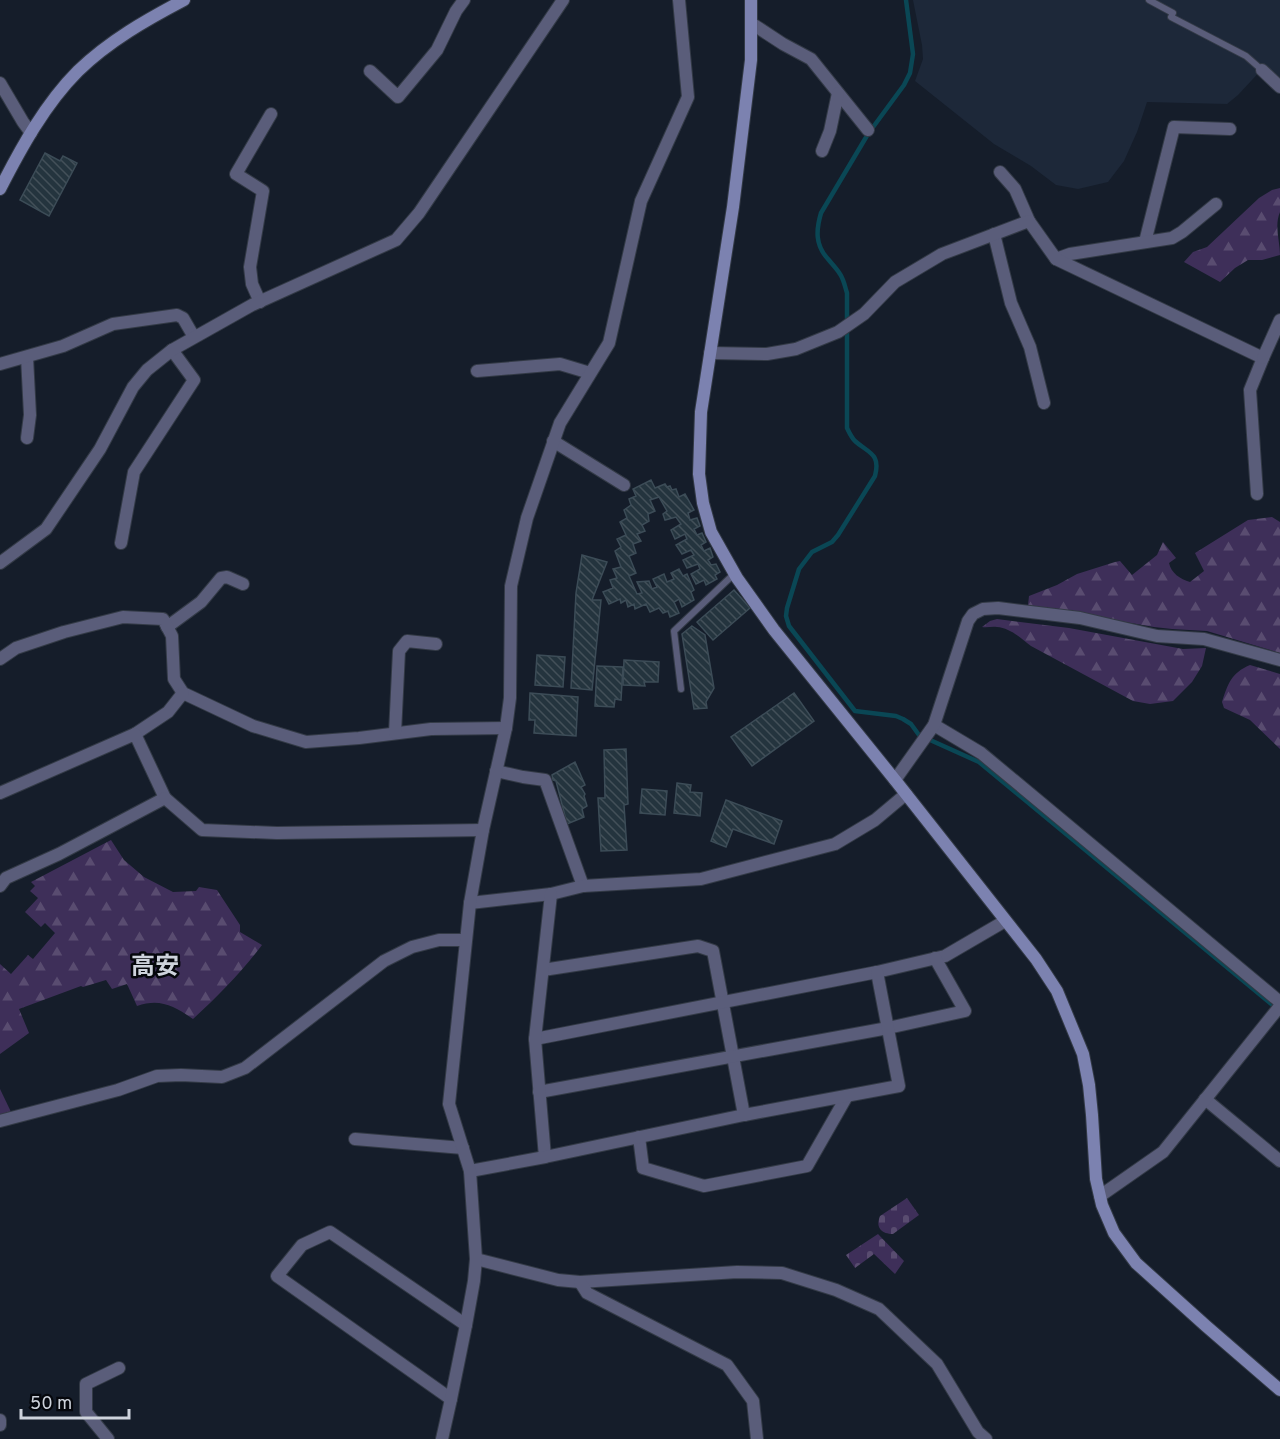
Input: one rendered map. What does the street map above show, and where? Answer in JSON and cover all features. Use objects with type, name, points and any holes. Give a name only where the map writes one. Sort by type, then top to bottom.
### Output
[{"type":"street","points":[[0,189],[31,134],[56,96],[77,72],[131,30],[184,0]]},
{"type":"street","points":[[370,71],[398,97],[437,50],[456,11],[464,0]]},
{"type":"street","points":[[0,563],[46,529],[100,448],[133,387],[147,370],[172,350],[252,305],[396,240],[419,213],[563,0]]},
{"type":"street","points":[[441,1439],[466,1325],[476,1259],[470,1171],[449,1104],[465,940],[483,830],[506,728],[510,698],[511,586],[527,518],[553,441],[560,423],[609,343],[641,201],[688,97],[679,0]]},
{"type":"street","points":[[751,0],[751,60],[733,207],[701,412],[699,474],[703,503],[711,532],[734,574],[774,630],[1036,959],[1057,991],[1083,1054],[1089,1085],[1096,1179],[1102,1205],[1114,1233],[1136,1263],[1280,1390]]},
{"type":"street","points":[[751,23],[783,44],[811,58],[868,130]]},
{"type":"street","points":[[1262,70],[1280,87]]},
{"type":"street","points":[[0,83],[31,134]]},
{"type":"street","points":[[822,151],[830,131],[838,93]]},
{"type":"street","points":[[260,302],[252,284],[250,267],[263,191],[236,174],[271,114]]},
{"type":"street","points":[[1144,242],[1174,127],[1230,129]]},
{"type":"street","points":[[1000,172],[1015,189],[1029,221],[1056,259],[1263,358]]},
{"type":"street","points":[[1056,259],[1070,254],[1172,238],[1216,204]]},
{"type":"street","points":[[710,353],[767,354],[796,349],[838,332],[864,314],[895,282],[942,254],[1029,221]]},
{"type":"street","points":[[994,234],[1011,303],[1030,346],[1044,403]]},
{"type":"street","points":[[0,364],[63,346],[113,324],[177,315],[183,318],[194,337]]},
{"type":"street","points":[[1257,494],[1250,390],[1280,320]]},
{"type":"street","points":[[121,543],[134,472],[194,380],[172,350]]},
{"type":"street","points":[[27,357],[30,415],[27,438]]},
{"type":"street","points":[[477,371],[560,364],[590,373]]},
{"type":"street","points":[[553,441],[624,485]]},
{"type":"street","points":[[167,627],[201,602],[221,578],[227,577],[243,585]]},
{"type":"street","points":[[895,780],[934,725],[968,621],[973,614],[982,609],[998,608],[1080,618],[1157,636],[1204,639],[1280,660]]},
{"type":"street","points":[[0,659],[16,648],[64,632],[123,617],[163,619],[172,636],[174,679],[183,693],[253,726],[306,742],[431,729],[506,728]]},
{"type":"street","points":[[395,733],[399,651],[407,641],[436,644]]},
{"type":"street","points":[[0,793],[135,734],[168,712],[183,693]]},
{"type":"street","points":[[934,725],[981,753],[1280,1004],[1163,1152],[1100,1196]]},
{"type":"street","points":[[135,734],[165,798],[202,830],[277,833],[483,830]]},
{"type":"street","points":[[496,771],[545,780],[582,886]]},
{"type":"street","points":[[471,903],[551,894],[582,886],[700,879],[835,844],[874,820],[906,794]]},
{"type":"street","points":[[0,886],[6,878],[59,854],[165,798]]},
{"type":"street","points":[[545,1157],[534,1039],[551,894]]},
{"type":"street","points":[[534,1039],[877,972],[945,956],[1005,921]]},
{"type":"street","points":[[0,1122],[118,1090],[157,1076],[222,1077],[245,1068],[384,962],[412,947],[439,940],[465,940]]},
{"type":"street","points":[[543,970],[698,946],[713,951],[744,1115]]},
{"type":"street","points":[[539,1092],[888,1028],[965,1011],[935,958]]},
{"type":"street","points":[[470,1171],[899,1086],[877,972]]},
{"type":"street","points":[[639,1137],[643,1168],[704,1186],[807,1166],[847,1096]]},
{"type":"street","points":[[1205,1099],[1280,1161]]},
{"type":"street","points":[[355,1139],[463,1148]]},
{"type":"street","points":[[451,1399],[277,1276],[302,1245],[330,1232],[466,1325]]},
{"type":"street","points":[[476,1259],[558,1280],[580,1282],[738,1272],[782,1273],[836,1290],[879,1309],[937,1364],[978,1432],[986,1439]]},
{"type":"street","points":[[580,1282],[587,1293],[727,1365],[753,1401],[758,1439]]},
{"type":"street","points":[[108,1439],[86,1412],[86,1384],[119,1368]]},
{"type":"lane","points":[[1149,0],[1173,13],[1171,17],[1246,56],[1262,70]]},
{"type":"lane","points":[[681,689],[674,631],[734,574]]},
{"type":"shaded area","points":[[913,0],[1280,0],[1280,79],[1265,66],[1227,104],[1147,102],[1124,161],[1108,182],[1078,189],[1056,185],[1031,166],[994,144],[915,81],[923,59]]},
{"type":"green space","points":[[1280,188],[1277,228],[1280,255],[1262,260],[1248,260],[1220,282],[1184,262],[1193,252],[1207,247],[1259,198]]},
{"type":"green space","points":[[1272,517],[1280,522],[1280,653],[1207,631],[1154,627],[1028,605],[1029,596],[1077,574],[1115,562],[1120,561],[1132,575],[1157,555],[1163,542],[1176,558],[1169,563],[1174,573],[1190,582],[1204,571],[1195,553],[1248,520]]},
{"type":"green space","points":[[997,619],[1069,628],[1183,649],[1206,648],[1202,666],[1192,682],[1173,701],[1150,704],[1133,701],[1031,646],[1006,629],[982,627]]},
{"type":"green space","points":[[1250,665],[1280,674],[1280,749],[1250,720],[1224,708],[1222,702],[1234,675]]},
{"type":"green space","points":[[111,840],[124,860],[144,877],[173,892],[196,891],[199,887],[217,890],[240,925],[240,932],[262,945],[229,984],[193,1019],[179,1010],[160,1003],[137,1006],[127,984],[112,989],[106,980],[81,986],[19,1009],[29,1033],[0,1054],[0,964],[11,974],[28,955],[33,959],[55,933],[45,923],[41,927],[25,912],[38,898],[30,891],[35,886],[31,882]]},
{"type":"green space","points":[[0,1089],[12,1114],[0,1118]]},
{"type":"green space","points":[[907,1198],[919,1215],[893,1234],[881,1230],[878,1224],[880,1216]]},
{"type":"green space","points":[[878,1234],[904,1261],[895,1274],[874,1254],[855,1268],[846,1255]]},
{"type":"building","points":[[45,153],[60,161],[63,156],[77,163],[49,216],[20,200]]},
{"type":"building","points":[[651,480],[655,488],[665,484],[672,490],[676,489],[679,497],[685,494],[694,510],[688,513],[690,520],[697,518],[700,526],[694,529],[697,535],[702,533],[706,542],[701,545],[704,551],[710,548],[713,557],[708,560],[711,565],[716,564],[720,572],[715,575],[717,579],[706,585],[704,580],[696,584],[691,574],[700,569],[698,564],[687,568],[683,560],[694,555],[691,550],[682,554],[676,545],[687,539],[685,534],[675,539],[671,530],[681,524],[676,517],[665,520],[663,514],[667,511],[659,497],[650,500],[655,511],[648,514],[649,521],[642,525],[645,531],[637,534],[641,541],[633,544],[636,553],[629,556],[636,573],[629,576],[637,594],[642,593],[637,582],[649,581],[652,589],[657,587],[653,579],[664,574],[667,582],[674,579],[671,573],[679,569],[683,576],[687,574],[694,590],[691,592],[694,600],[682,607],[679,599],[674,602],[679,613],[670,617],[668,611],[663,613],[659,608],[650,612],[646,604],[635,609],[634,604],[628,607],[626,600],[621,603],[620,599],[609,604],[603,592],[613,588],[610,580],[617,578],[613,569],[621,567],[615,551],[621,547],[617,539],[626,535],[620,522],[627,518],[624,510],[631,505],[629,499],[636,496],[633,489]]},
{"type":"building","points":[[582,555],[607,562],[592,600],[601,600],[592,690],[571,688],[576,593]]},
{"type":"building","points":[[734,590],[750,608],[713,640],[697,622]]},
{"type":"building","points":[[692,626],[705,635],[714,688],[706,702],[707,708],[694,709],[682,634]]},
{"type":"building","points":[[537,655],[565,657],[563,687],[535,685]]},
{"type":"building","points":[[624,660],[659,662],[658,682],[644,682],[645,686],[623,685]]},
{"type":"building","points":[[597,666],[623,667],[621,700],[615,699],[614,707],[595,706]]},
{"type":"building","points":[[530,693],[578,697],[576,736],[534,733],[535,720],[529,720]]},
{"type":"building","points":[[794,693],[814,721],[752,766],[731,737]]},
{"type":"building","points":[[626,749],[628,804],[624,805],[627,850],[601,851],[598,798],[605,798],[604,750]]},
{"type":"building","points":[[575,762],[585,785],[581,787],[587,806],[582,809],[584,817],[567,824],[556,781],[553,780],[552,775]]},
{"type":"building","points":[[677,783],[691,785],[690,792],[702,793],[700,816],[674,813]]},
{"type":"building","points":[[642,789],[667,791],[665,815],[640,813]]},
{"type":"building","points":[[726,800],[782,821],[774,844],[733,829],[726,847],[711,841]]},
{"type":"waterway","points":[[906,0],[913,54],[910,73],[904,85],[868,134],[821,213],[818,225],[821,248],[841,276],[847,293],[847,428],[855,441],[875,458],[875,476],[838,535],[832,542],[812,552],[799,569],[787,608],[786,616],[789,626],[855,711],[896,716],[911,724],[919,735],[979,762],[1276,1008]]},
{"type":"district","name":"高安","points":[[155,968]]}]
